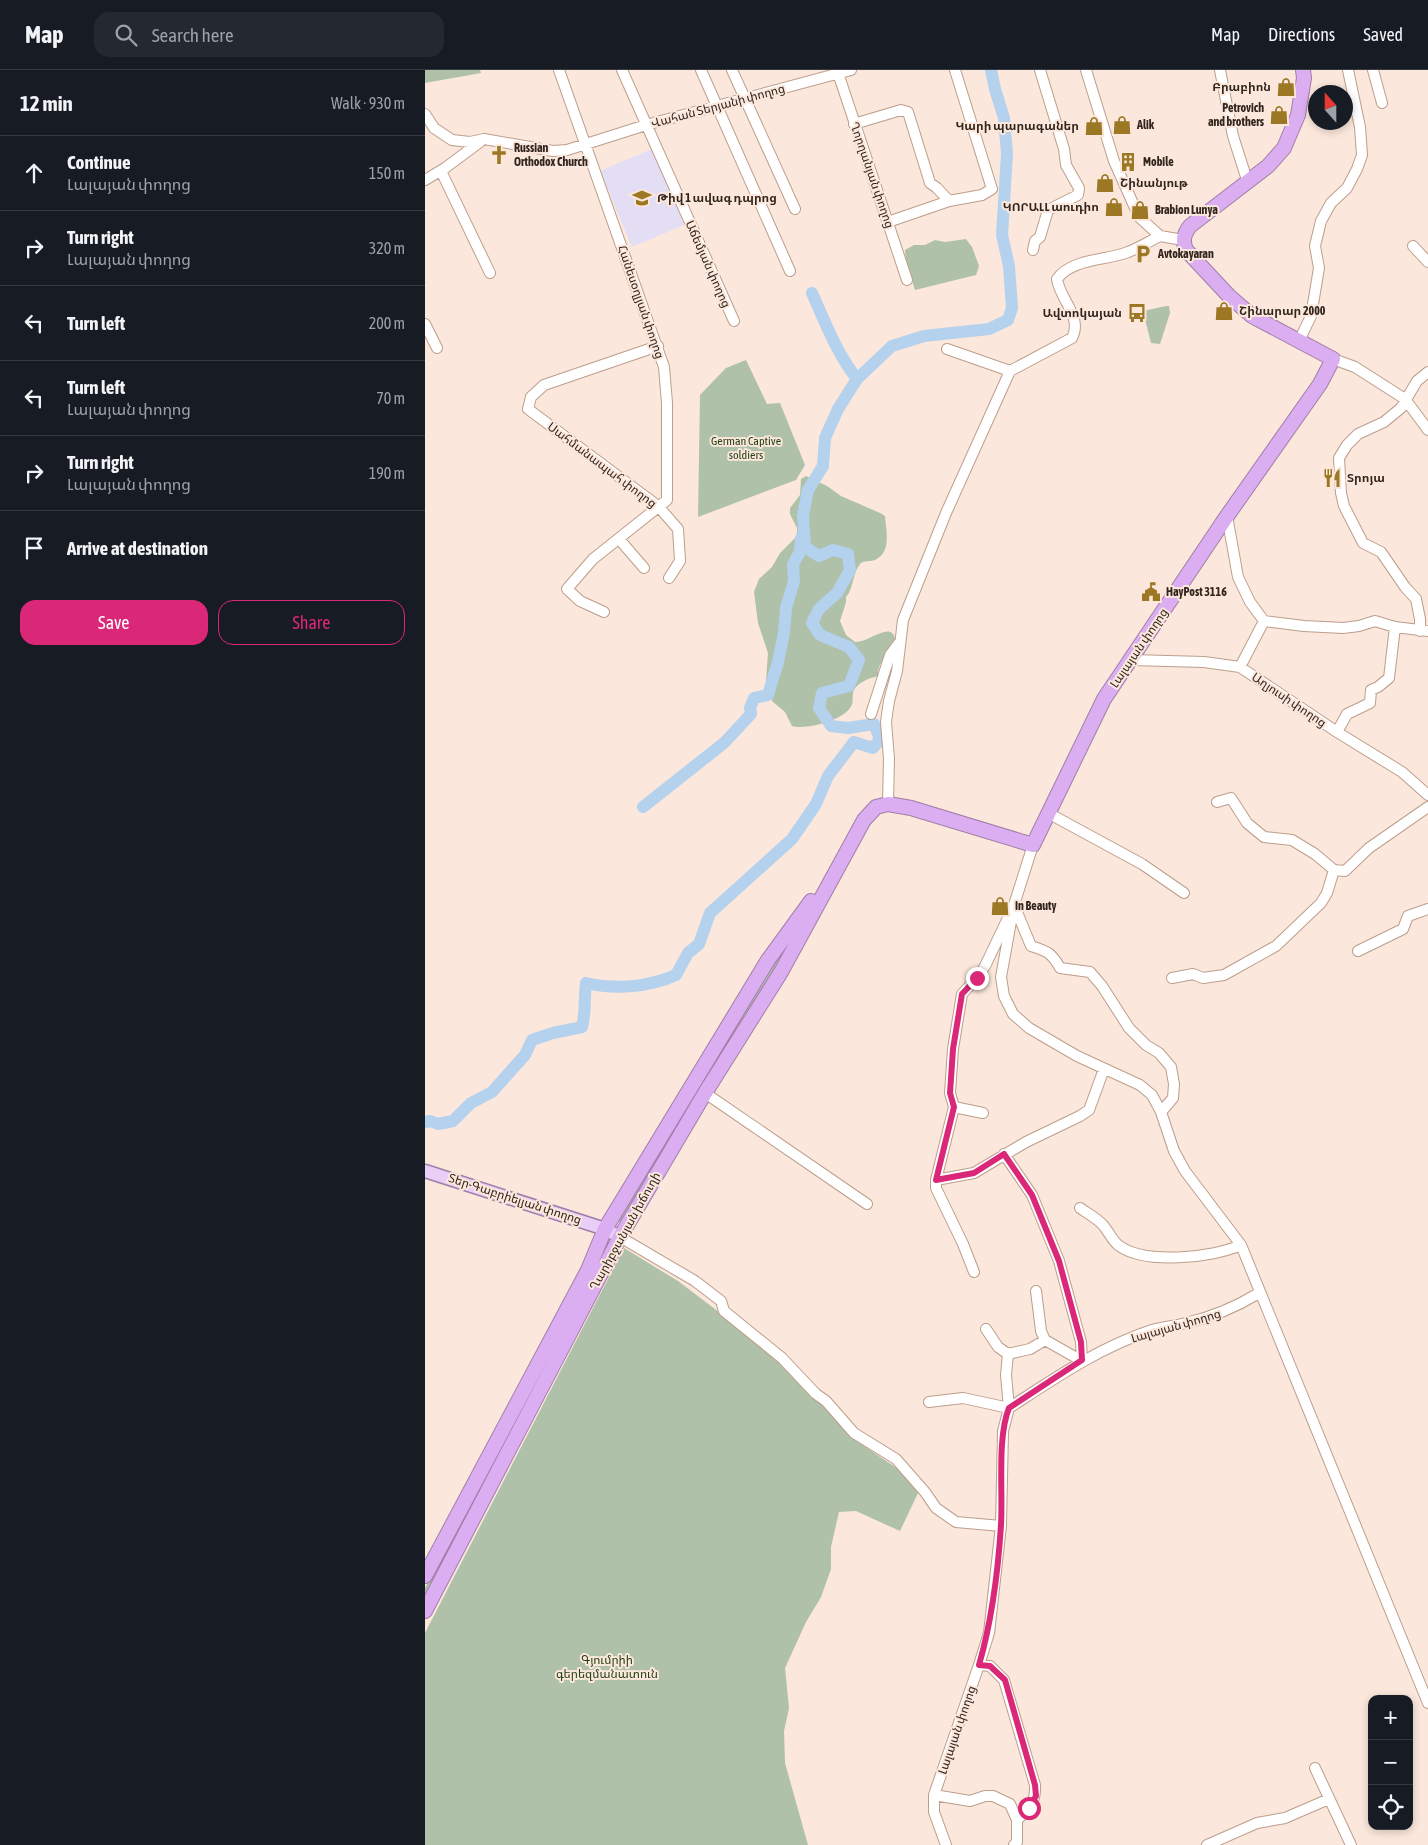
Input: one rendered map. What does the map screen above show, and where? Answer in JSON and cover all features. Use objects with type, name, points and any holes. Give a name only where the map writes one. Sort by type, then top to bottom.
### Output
[{"type":"highway","points":[[1303,70],[1304,78],[1298,115],[1284,148],[1268,166],[1248,183],[1190,226],[1183,240],[1186,250],[1229,296],[1252,316],[1333,359]]},
{"type":"highway","name":"Լալայան փողոց","points":[[1033,845],[1104,698],[1227,516],[1320,384],[1333,359]]},
{"type":"highway","points":[[889,804],[911,808],[1033,845]]},
{"type":"highway","name":"Ղարիբջանյան խճուղի","points":[[425,1611],[620,1237],[705,1093],[781,972],[864,820],[876,807],[889,804]]},
{"type":"highway","name":"Ղարիբջանյան խճուղի","points":[[425,1576],[588,1270],[605,1229],[768,960],[841,860]]},
{"type":"main road","name":"Տեր-Գաբրիելյան փողոց","points":[[425,1171],[605,1229],[620,1237]]},
{"type":"street","name":"Հանեսօղլյան փողոց","points":[[559,70],[664,367],[668,453],[667,500],[593,558],[567,590],[580,601],[604,612]]},
{"type":"street","name":"Աճեմյան փողոց","points":[[622,70],[733,321]]},
{"type":"street","points":[[701,70],[790,271]]},
{"type":"street","points":[[732,70],[795,209]]},
{"type":"street","name":"Վահան Տերյանի փողոց","points":[[425,114],[434,128],[452,140],[470,142],[484,139],[553,151],[567,150],[647,125],[851,70]]},
{"type":"street","points":[[888,222],[949,201],[982,195],[992,190],[955,70]]},
{"type":"street","points":[[1033,250],[1035,241],[1040,237],[1048,210],[1078,195],[1079,188],[1066,165],[1064,149],[1040,70]]},
{"type":"street","points":[[1086,70],[1114,161],[1139,218],[1160,236],[1183,240]]},
{"type":"street","points":[[1220,70],[1233,136],[1248,183]]},
{"type":"street","points":[[1299,341],[1311,316],[1319,268],[1315,246],[1321,221],[1331,203],[1347,188],[1362,155],[1359,127],[1348,70]]},
{"type":"street","points":[[1373,70],[1382,104]]},
{"type":"street","name":"Ղորղանյան փողոց","points":[[838,72],[907,280]]},
{"type":"street","points":[[854,124],[901,110],[908,112],[930,183],[949,201]]},
{"type":"street","points":[[425,180],[484,139]]},
{"type":"street","points":[[441,170],[490,273]]},
{"type":"street","points":[[889,804],[889,758],[886,722],[897,671],[903,620],[946,513],[1010,370],[1072,338],[1076,330],[1073,315],[1058,289],[1057,279],[1061,274],[1071,267],[1128,252],[1160,236]]},
{"type":"street","points":[[1413,246],[1428,262]]},
{"type":"street","points":[[425,324],[437,348]]},
{"type":"street","name":"Սահմանապահ փողոց","points":[[657,346],[544,385],[531,397],[528,409],[658,506],[678,529],[680,561],[669,578]]},
{"type":"street","points":[[947,349],[1010,370]]},
{"type":"street","points":[[1333,359],[1355,367],[1405,399],[1428,430]]},
{"type":"street","points":[[1227,516],[1238,577],[1250,602],[1264,621],[1343,628],[1375,621],[1424,631],[1416,598],[1405,587],[1381,552],[1363,543],[1344,506],[1341,493],[1339,458],[1347,445],[1359,434],[1384,422],[1401,408],[1417,381],[1428,372]]},
{"type":"street","points":[[619,539],[645,568]]},
{"type":"street","points":[[1240,667],[1264,621]]},
{"type":"street","points":[[1337,732],[1347,714],[1369,703],[1371,690],[1389,678],[1395,626]]},
{"type":"street","points":[[871,714],[890,655],[899,642]]},
{"type":"street","name":"Աղյուսի փողոց","points":[[1131,660],[1204,662],[1240,667],[1337,732],[1402,772],[1428,796]]},
{"type":"street","points":[[1217,802],[1231,798],[1247,823],[1264,837],[1292,840],[1315,854],[1334,870],[1345,871],[1369,848],[1428,807]]},
{"type":"street","points":[[1048,813],[1142,864],[1184,893]]},
{"type":"street","name":"Լալայան փողոց","points":[[946,1845],[934,1812],[934,1795],[989,1632],[1001,1526],[1003,1430],[1009,1408],[1082,1360],[1154,1330],[1223,1313],[1259,1293],[1241,1245],[1185,1171],[1174,1151],[1161,1112],[1152,1095],[1140,1085],[1077,1056],[1029,1028],[1013,1014],[1004,996],[1001,977],[1014,905],[1033,845]]},
{"type":"street","points":[[1172,978],[1193,974],[1203,978],[1224,975],[1276,946],[1321,903],[1327,893],[1334,870]]},
{"type":"street","points":[[1014,905],[1031,946],[1044,950],[1053,956],[1060,968],[1090,972],[1102,986],[1129,1028],[1146,1045],[1159,1053],[1171,1067],[1174,1084],[1173,1098],[1161,1112]]},
{"type":"street","name":"Լալայան փողոց","points":[[936,1180],[954,1107],[950,1093],[953,1049],[962,994],[985,966],[1014,905]]},
{"type":"street","points":[[1358,951],[1403,929],[1408,916],[1428,909]]},
{"type":"street","points":[[974,1272],[963,1244],[936,1188],[936,1180],[974,1173],[1004,1154],[1089,1110],[1104,1069]]},
{"type":"street","points":[[705,1093],[867,1204]]},
{"type":"street","points":[[954,1107],[983,1113]]},
{"type":"street","points":[[1004,1154],[1032,1195],[1059,1261],[1081,1342],[1082,1360]]},
{"type":"street","points":[[1080,1208],[1102,1224],[1117,1244],[1135,1254],[1155,1258],[1186,1256],[1226,1252],[1241,1245]]},
{"type":"street","points":[[620,1237],[685,1273],[721,1301],[724,1311],[782,1358],[816,1394],[826,1401],[854,1433],[896,1459],[925,1492],[935,1508],[956,1522],[1001,1526]]},
{"type":"street","points":[[1036,1291],[1041,1330],[1045,1340],[1082,1360]]},
{"type":"street","points":[[1259,1293],[1428,1703]]},
{"type":"street","points":[[986,1329],[998,1347],[1008,1354]]},
{"type":"street","points":[[1008,1354],[1030,1348],[1045,1340]]},
{"type":"street","points":[[929,1402],[963,1398],[1009,1408],[1006,1375],[1008,1354]]},
{"type":"street","points":[[979,1665],[990,1666],[1005,1680],[1035,1785],[1036,1796],[1029,1808],[1017,1820]]},
{"type":"street","points":[[1315,1768],[1351,1845]]},
{"type":"street","points":[[934,1795],[970,1801],[985,1796],[993,1796],[1010,1804],[1017,1820],[1017,1842],[1014,1845]]},
{"type":"street","points":[[1207,1845],[1257,1822],[1285,1818],[1329,1799]]},
{"type":"shaded area","name":"Թիվ 1 ավագ դպրոց","points":[[652,149],[684,225],[632,247],[600,171]]},
{"type":"green space","points":[[425,70],[480,70],[481,73],[425,83]]},
{"type":"green space","points":[[966,239],[972,247],[979,266],[976,275],[915,290],[905,250],[914,245],[925,245],[935,240],[945,242]]},
{"type":"green space","points":[[1169,306],[1170,313],[1160,344],[1151,343],[1143,311]]},
{"type":"green space","name":"German Captive soldiers","points":[[746,360],[767,404],[780,403],[805,465],[796,480],[698,517],[700,395],[726,368]]},
{"type":"green space","points":[[806,476],[827,486],[841,496],[885,516],[887,541],[884,552],[875,560],[863,562],[857,568],[846,597],[840,621],[846,635],[855,642],[884,632],[893,634],[895,639],[880,665],[878,676],[867,680],[854,689],[851,706],[845,713],[823,723],[798,727],[792,726],[785,712],[768,695],[766,681],[768,653],[758,623],[754,592],[759,579],[772,567],[780,553],[795,538],[797,528],[790,514],[790,508],[800,495],[801,479]]},
{"type":"green space","points":[[789,938],[791,943],[620,1222],[615,1220]]},
{"type":"green space","name":"Գյումրիի գերեզմանատուն","points":[[624,1248],[678,1281],[781,1359],[852,1438],[901,1471],[918,1493],[900,1531],[856,1511],[839,1512],[831,1547],[831,1569],[821,1597],[806,1622],[785,1668],[789,1708],[784,1731],[785,1763],[808,1845],[425,1845],[425,1633]]},
{"type":"green space","points":[[593,1271],[598,1272],[425,1599],[425,1588]]},
{"type":"waterway","points":[[425,1122],[430,1121],[438,1124],[453,1121],[471,1103],[492,1092],[525,1055],[532,1040],[582,1027],[586,983],[621,987],[644,985],[676,975],[688,953],[699,944],[710,913],[792,839],[816,804],[828,776],[854,742],[873,748],[880,739],[874,724],[848,728],[831,726],[819,708],[822,693],[849,686],[859,660],[849,647],[820,635],[812,623],[819,609],[837,593],[850,570],[848,554],[833,550],[819,556],[805,547],[803,515],[808,490],[823,466],[825,438],[838,409],[857,379],[892,346],[924,336],[989,329],[1008,320],[1012,308],[1009,266],[1002,235],[1007,154],[1004,118],[991,70]]},
{"type":"waterway","points":[[812,293],[837,348],[857,379]]},
{"type":"waterway","points":[[643,807],[724,743],[751,714],[750,708],[754,698],[768,695],[778,662],[784,633],[786,608],[794,581],[793,564],[800,552],[801,538]]},
{"type":"place","name":"Բրաբիոն","points":[[1286,87]]},
{"type":"place","name":"Petrovich and brothers","points":[[1279,115]]},
{"type":"place","name":"Alik","points":[[1122,125]]},
{"type":"place","name":"Կարի պարագաներ","points":[[1094,126]]},
{"type":"place","name":"Russian Orthodox Church","points":[[499,155]]},
{"type":"place","name":"Mobile","points":[[1128,162]]},
{"type":"place","name":"Շինանյութ","points":[[1105,183]]},
{"type":"place","name":"Թիվ 1 ավագ դպրոց","points":[[642,198]]},
{"type":"place","name":"ԿՈՐԱԼԼ աուդիո","points":[[1114,207]]},
{"type":"place","name":"Brabion Lunya","points":[[1140,210]]},
{"type":"place","name":"Avtokayaran","points":[[1143,254]]},
{"type":"place","name":"Շինարար 2000","points":[[1224,311]]},
{"type":"place","name":"Ավտոկայան","points":[[1137,313]]},
{"type":"place","name":"Տրոյա","points":[[1332,478]]},
{"type":"place","name":"HayPost 3116","points":[[1151,592]]},
{"type":"place","name":"In Beauty","points":[[1000,906]]},
{"type":"route","points":[[977,978],[962,994],[953,1049],[950,1093],[954,1107],[936,1180],[974,1173],[1004,1154],[1017,1176],[1032,1195],[1049,1233],[1059,1261],[1081,1342],[1082,1360],[1009,1408],[1003,1430],[1001,1526],[989,1632],[979,1665],[990,1666],[1005,1680],[1035,1785],[1036,1796],[1029,1808]]}]
